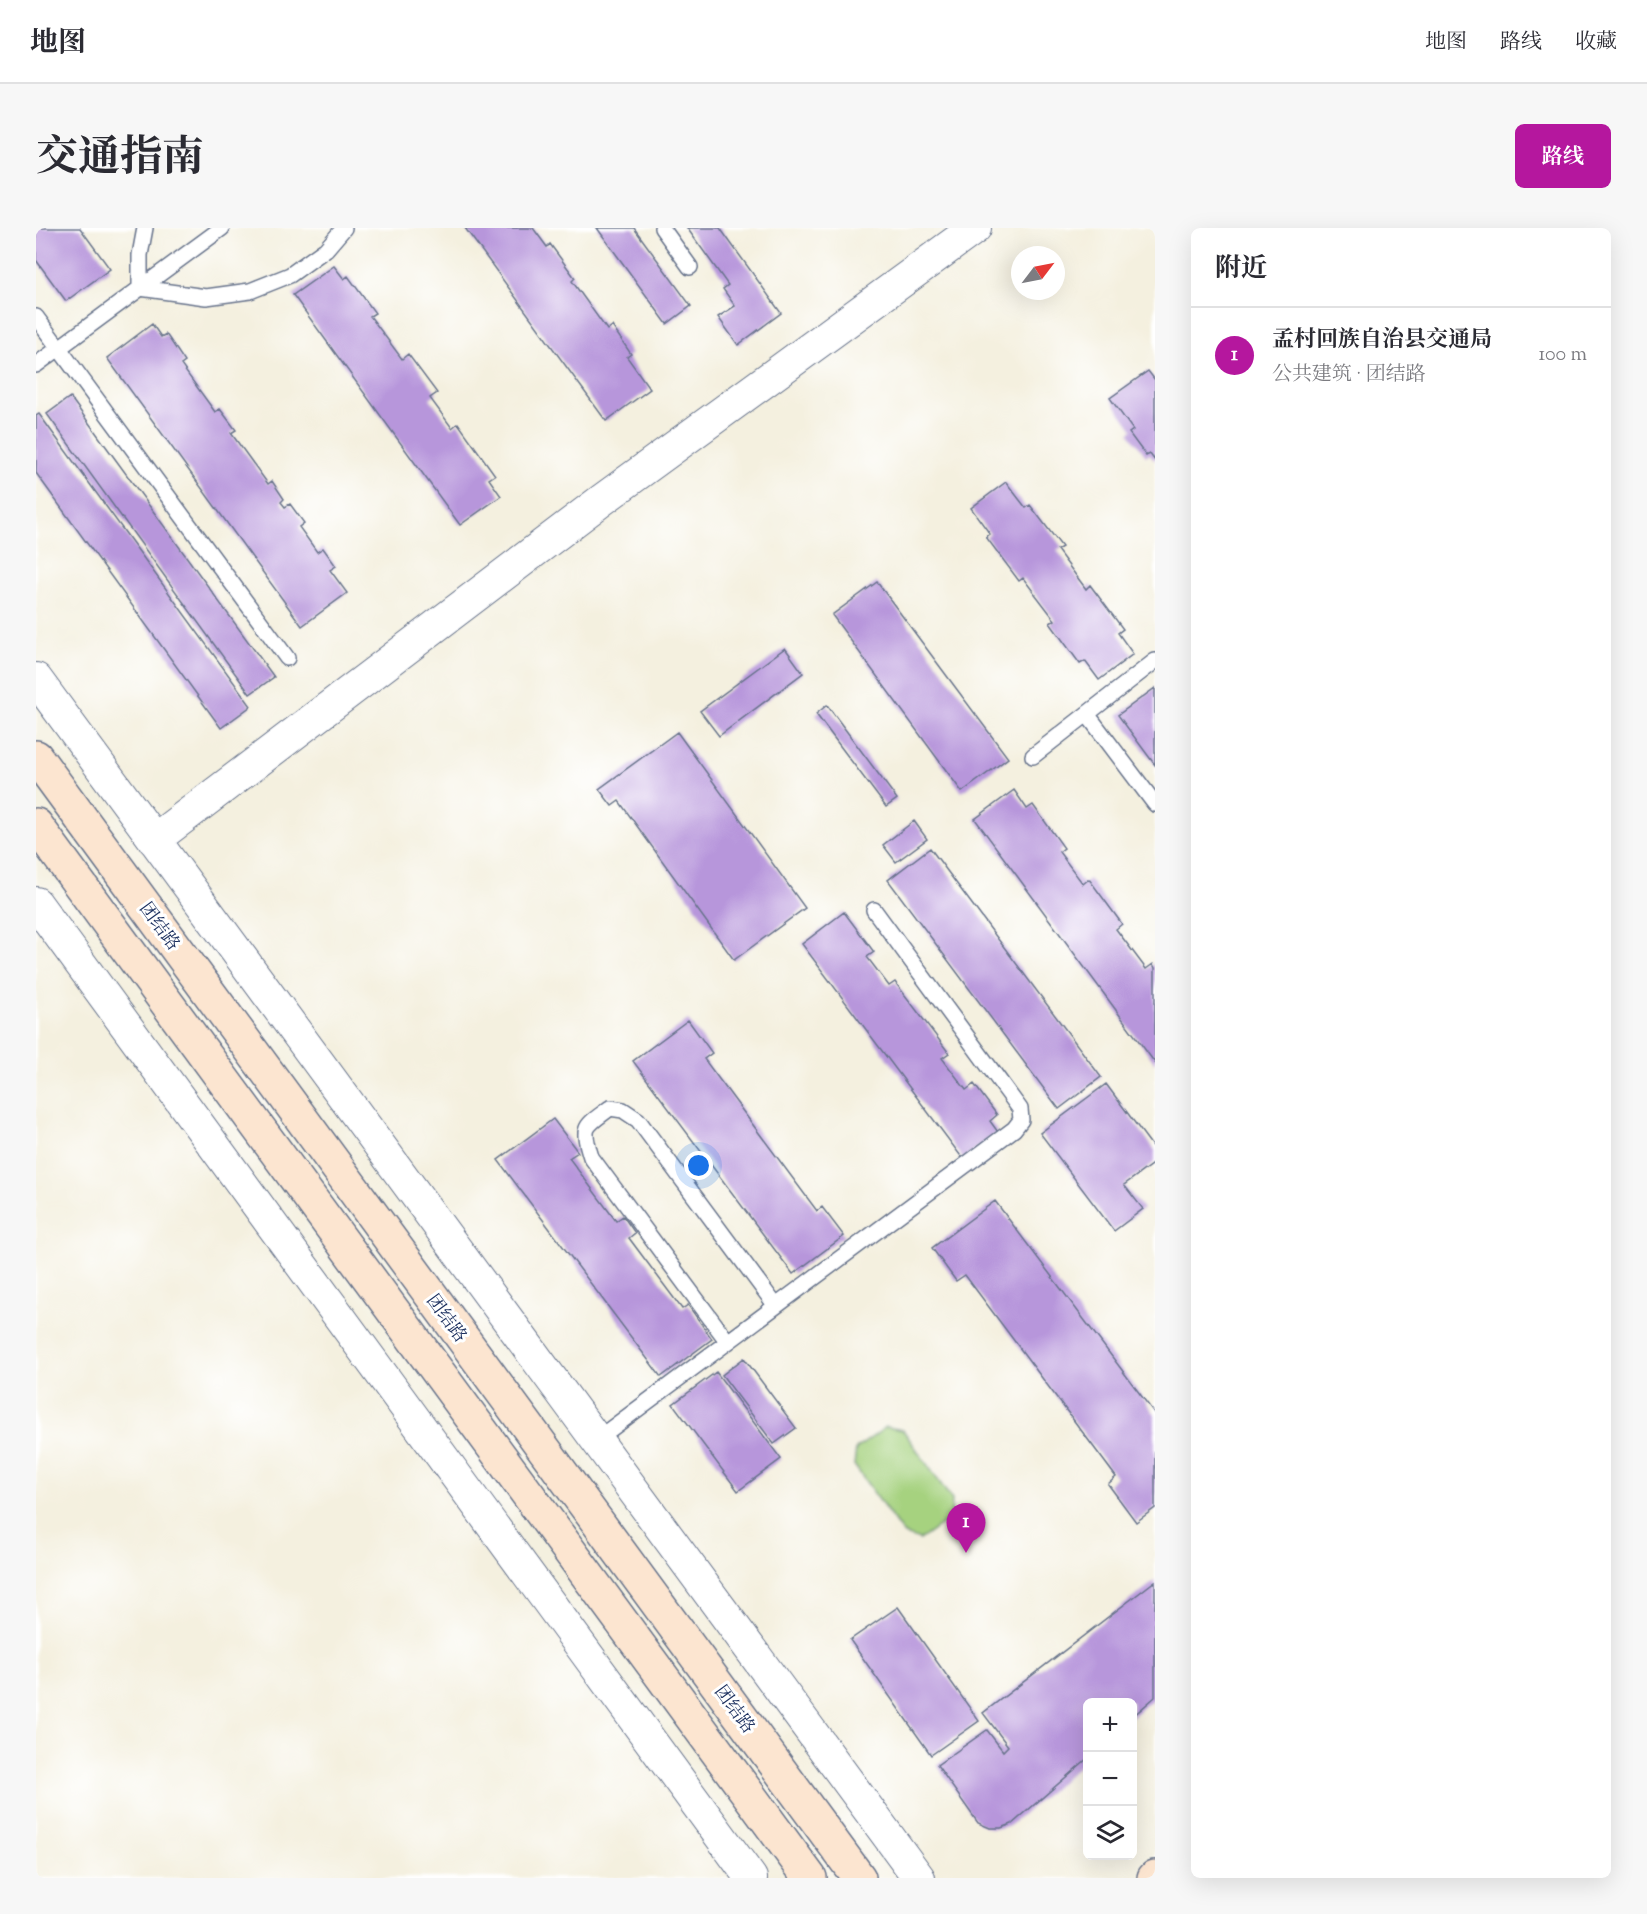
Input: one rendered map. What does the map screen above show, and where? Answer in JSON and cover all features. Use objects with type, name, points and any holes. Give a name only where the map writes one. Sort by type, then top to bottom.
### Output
[{"type":"main road","name":"团结路","points":[[36,757],[859,1878]]},
{"type":"main road","points":[[36,825],[810,1878]]},
{"type":"street","points":[[154,840],[602,500],[975,228]]},
{"type":"street","points":[[36,679],[919,1878]]},
{"type":"street","points":[[82,887],[39,913],[751,1878]]},
{"type":"lane","points":[[140,288],[140,255],[145,228]]},
{"type":"lane","points":[[36,365],[222,228]]},
{"type":"lane","points":[[140,288],[206,297],[250,291],[290,275],[326,249],[344,228]]},
{"type":"lane","points":[[662,228],[690,267]]},
{"type":"lane","points":[[36,317],[287,658]]},
{"type":"lane","points":[[1033,756],[1155,661]]},
{"type":"lane","points":[[1087,714],[1155,804]]},
{"type":"lane","points":[[596,1440],[1014,1129],[1021,1120],[1020,1109],[874,910]]},
{"type":"lane","points":[[728,1342],[591,1157],[584,1137],[587,1125],[610,1108],[622,1110],[638,1120],[776,1306]]},
{"type":"green space","points":[[886,1427],[903,1430],[952,1500],[951,1518],[920,1540],[904,1535],[854,1465],[856,1449]]},
{"type":"building","points":[[36,228],[80,228],[110,269],[66,301],[36,260]]},
{"type":"building","points":[[465,228],[533,228],[547,247],[550,244],[575,278],[572,281],[607,330],[612,326],[631,354],[627,357],[650,389],[606,421]]},
{"type":"building","points":[[597,228],[634,228],[691,306],[667,324]]},
{"type":"building","points":[[687,228],[720,228],[781,313],[738,345],[718,317],[735,306],[723,289],[728,285]]},
{"type":"building","points":[[334,266],[344,279],[348,276],[375,313],[370,316],[402,359],[408,354],[437,393],[430,398],[452,428],[458,423],[495,475],[489,479],[501,496],[460,525],[293,295]]},
{"type":"building","points":[[152,324],[161,337],[166,334],[185,362],[181,365],[215,412],[220,409],[236,430],[231,433],[268,484],[272,481],[284,499],[281,502],[285,507],[290,504],[304,523],[299,527],[317,552],[323,548],[336,566],[330,570],[347,593],[302,626],[107,358]]},
{"type":"building","points":[[1148,371],[1155,380],[1155,461],[1150,454],[1146,456],[1129,433],[1133,430],[1110,398]]},
{"type":"building","points":[[70,397],[274,677],[250,694],[47,414]]},
{"type":"building","points":[[39,414],[251,706],[221,728],[36,473],[36,416]]},
{"type":"building","points":[[1006,482],[1026,508],[1030,505],[1062,547],[1057,550],[1086,589],[1090,585],[1123,629],[1118,633],[1133,654],[1099,680],[1085,661],[1080,664],[1050,623],[1055,620],[1023,578],[1019,581],[986,537],[990,534],[971,508]]},
{"type":"building","points":[[877,582],[1008,758],[962,792],[832,615]]},
{"type":"building","points":[[785,648],[803,673],[719,736],[700,711]]},
{"type":"building","points":[[1155,688],[1155,765],[1118,715]]},
{"type":"building","points":[[827,705],[897,799],[886,807],[816,714]]},
{"type":"building","points":[[677,732],[805,908],[734,960],[619,801],[612,806],[599,789]]},
{"type":"building","points":[[1014,790],[1027,809],[1033,805],[1064,848],[1059,852],[1083,884],[1089,879],[1122,924],[1116,929],[1146,969],[1153,964],[1155,968],[1155,1063],[975,819]]},
{"type":"building","points":[[914,821],[927,839],[896,862],[883,845]]},
{"type":"building","points":[[930,848],[1101,1077],[1059,1109],[888,880]]},
{"type":"building","points":[[844,912],[874,952],[867,957],[889,986],[895,982],[949,1053],[942,1058],[966,1090],[974,1084],[997,1115],[990,1121],[998,1132],[963,1159],[802,944]]},
{"type":"building","points":[[688,1020],[712,1053],[704,1059],[817,1211],[822,1207],[844,1236],[793,1274],[633,1061]]},
{"type":"building","points":[[1106,1084],[1155,1150],[1155,1162],[1124,1185],[1143,1209],[1114,1231],[1040,1133]]},
{"type":"building","points":[[553,1119],[578,1152],[569,1158],[616,1221],[623,1216],[635,1233],[629,1238],[682,1309],[688,1305],[712,1339],[661,1377],[498,1160]]},
{"type":"building","points":[[995,1201],[1155,1414],[1155,1508],[1136,1522],[1108,1484],[1116,1477],[965,1275],[956,1281],[932,1248]]},
{"type":"building","points":[[744,1358],[796,1428],[774,1444],[722,1375]]},
{"type":"building","points":[[716,1372],[781,1459],[738,1491],[673,1404]]},
{"type":"building","points":[[1155,1581],[1155,1697],[1137,1713],[1137,1698],[1083,1698],[1083,1762],[1012,1824],[1001,1828],[990,1828],[978,1823],[937,1765],[987,1730],[1003,1751],[1008,1746],[983,1713]]},
{"type":"building","points":[[898,1607],[979,1721],[931,1755],[850,1640]]},
{"type":"place","name":"孟村回族自治县交通局","points":[[966,1553]]}]
